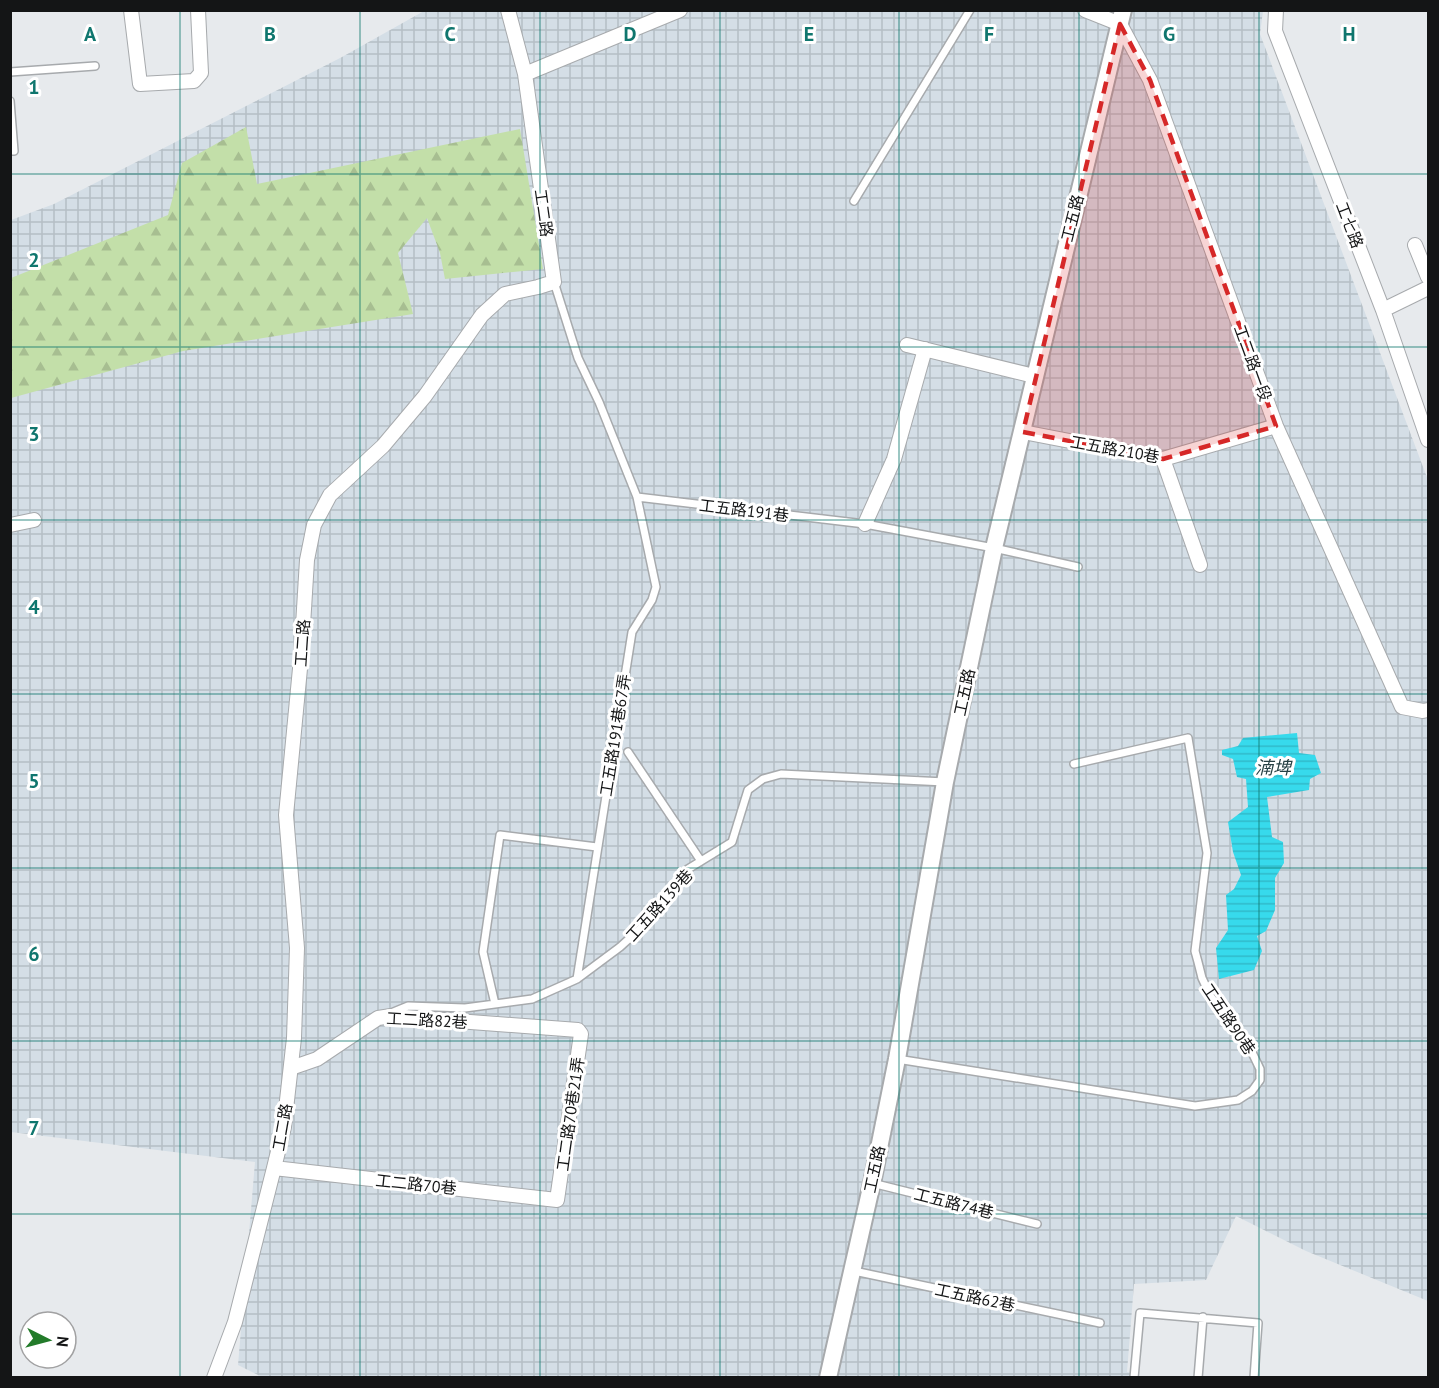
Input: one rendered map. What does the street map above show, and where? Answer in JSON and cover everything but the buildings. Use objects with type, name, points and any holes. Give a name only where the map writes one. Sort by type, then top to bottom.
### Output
[{"type":"street","points":[[130,10],[140,84],[194,81],[201,73],[198,10]]},
{"type":"street","name":"工二路","points":[[214,1377],[235,1322],[274,1168],[284,1127],[291,1068],[297,948],[286,815],[301,658],[307,560],[314,525],[330,495],[383,446],[425,396],[482,315],[505,294],[554,282],[525,74],[508,10]]},
{"type":"street","points":[[525,74],[680,10]]},
{"type":"street","points":[[1085,10],[1121,17]]},
{"type":"street","name":"工七路","points":[[1276,10],[1275,31],[1383,310],[1428,440]]},
{"type":"street","name":"工五路","points":[[828,1377],[872,1183],[897,1059],[945,782],[994,548],[1121,17]]},
{"type":"street","name":"工二路一段","points":[[1121,17],[1150,80],[1276,426],[1402,707],[1428,710]]},
{"type":"street","points":[[1415,244],[1428,277]]},
{"type":"street","points":[[1383,310],[1428,288]]},
{"type":"street","points":[[907,345],[1034,376]]},
{"type":"street","points":[[865,524],[894,459],[926,349]]},
{"type":"street","name":"工五路210巷","points":[[1023,432],[1163,459],[1276,426]]},
{"type":"street","points":[[1163,459],[1200,565]]},
{"type":"street","points":[[10,525],[34,520]]},
{"type":"street","name":"工二路82巷","points":[[291,1068],[317,1059],[378,1018],[391,1016],[578,1030]]},
{"type":"street","name":"工二路70巷21弄","points":[[557,1200],[581,1034],[578,1030]]},
{"type":"street","name":"工二路70巷","points":[[274,1168],[557,1200]]},
{"type":"lane","points":[[854,201],[969,10]]},
{"type":"lane","points":[[10,72],[95,66]]},
{"type":"lane","points":[[10,101],[12,151]]},
{"type":"lane","points":[[554,282],[578,358],[637,497]]},
{"type":"lane","name":"工五路191巷","points":[[637,497],[865,524],[994,548],[1078,567]]},
{"type":"lane","name":"工五路191巷67弄","points":[[577,979],[632,632],[652,600],[656,587],[637,497]]},
{"type":"lane","name":"工五路90巷","points":[[897,1059],[1195,1106],[1239,1100],[1260,1080],[1260,1069],[1248,1044],[1211,998],[1202,978],[1195,951],[1207,853],[1188,738],[1074,764]]},
{"type":"lane","points":[[628,752],[700,861]]},
{"type":"lane","name":"工五路139巷","points":[[378,1018],[408,1006],[465,1008],[532,999],[577,979],[620,947],[644,925],[688,869],[732,842],[748,790],[763,779],[781,774],[945,782]]},
{"type":"lane","points":[[495,1004],[483,952],[500,835],[597,847]]},
{"type":"lane","name":"工五路74巷","points":[[872,1183],[1037,1224]]},
{"type":"lane","name":"工五路62巷","points":[[851,1271],[1100,1323]]},
{"type":"lane","points":[[1134,1377],[1140,1313],[1258,1323],[1254,1377]]},
{"type":"lane","points":[[1198,1377],[1203,1317]]},
{"type":"highlighted area","points":[[1120,24],[1150,80],[1276,426],[1163,459],[1023,432]]},
{"type":"shaded area","points":[[424,11],[1263,11],[1260,34],[1428,480],[1428,1301],[1306,1251],[1236,1216],[1206,1280],[1134,1284],[1127,1372],[1137,1374],[1136,1377],[262,1377],[238,1365],[255,1162],[11,1132],[11,220],[54,204],[342,57]]},
{"type":"green space","points":[[246,127],[257,184],[520,129],[543,269],[445,279],[440,253],[427,218],[398,253],[413,314],[183,351],[11,398],[11,278],[168,215],[182,163]]},
{"type":"water","name":"湳埤","points":[[1297,733],[1299,753],[1315,755],[1321,773],[1310,779],[1309,790],[1267,797],[1272,837],[1283,842],[1284,863],[1275,878],[1275,910],[1266,931],[1257,936],[1262,951],[1254,970],[1219,979],[1216,948],[1228,930],[1226,895],[1234,889],[1241,875],[1233,852],[1228,822],[1248,807],[1246,779],[1237,777],[1233,759],[1222,755],[1222,750],[1238,746],[1243,738]]}]
